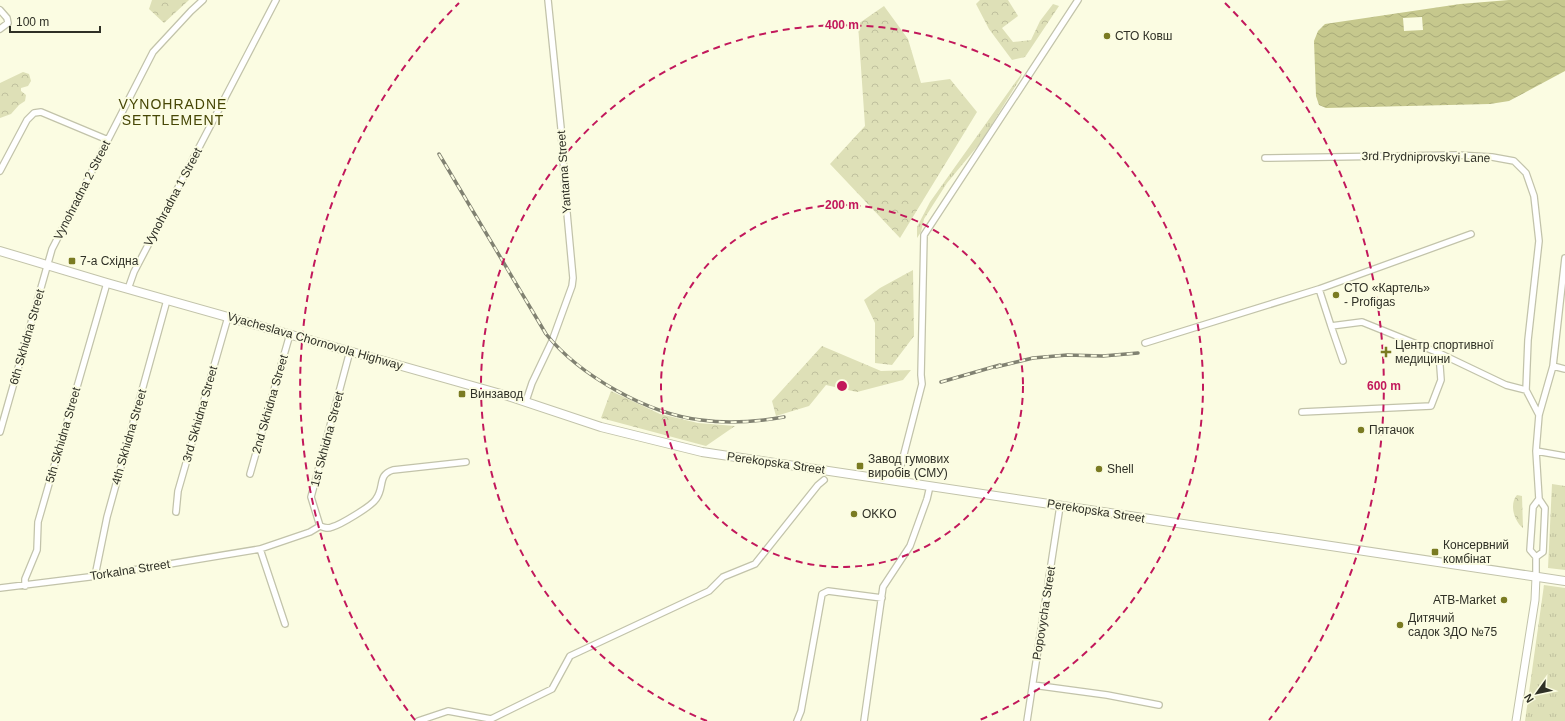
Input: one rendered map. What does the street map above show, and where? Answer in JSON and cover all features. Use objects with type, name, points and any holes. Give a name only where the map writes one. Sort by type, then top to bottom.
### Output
[{"type":"main road","name":"Vyacheslava Chornovola Highway","points":[[0,251],[128,289],[526,401],[590,424],[629,434]]},
{"type":"main road","name":"Perekopska Street","points":[[629,434],[709,453],[1565,581]]},
{"type":"main road","points":[[1516,721],[1536,600],[1536,577]]},
{"type":"street","name":"Vynohradna 2 Street","points":[[47,265],[52,249],[153,52],[186,15],[203,0]]},
{"type":"street","name":"Yantarna Street","points":[[526,401],[532,383],[552,341],[572,286],[573,278],[561,128],[548,0]]},
{"type":"street","points":[[897,481],[922,384],[924,234],[1078,0]]},
{"type":"street","name":"Vynohradna 1 Street","points":[[128,289],[134,272],[274,1]]},
{"type":"street","points":[[0,10],[7,18],[8,23],[0,29]]},
{"type":"street","points":[[0,171],[27,120],[37,112],[41,112],[108,140]]},
{"type":"street","name":"3rd Prydniprovskyi Lane","points":[[1266,158],[1457,155],[1492,157],[1514,161],[1526,173],[1534,196],[1539,241],[1528,340],[1526,390],[1539,415]]},
{"type":"street","points":[[1145,343],[1319,289],[1471,234]]},
{"type":"street","points":[[1536,557],[1543,552],[1545,508],[1539,499],[1536,451],[1539,415],[1553,366],[1565,258]]},
{"type":"street","name":"6th Skhidna Street","points":[[0,432],[47,265]]},
{"type":"street","name":"5th Skhidna Street","points":[[25,586],[25,579],[37,550],[38,522],[107,283]]},
{"type":"street","points":[[1319,289],[1343,361]]},
{"type":"street","name":"4th Skhidna Street","points":[[97,576],[96,571],[107,517],[167,300]]},
{"type":"street","name":"3rd Skhidna Street","points":[[176,512],[178,491],[228,317]]},
{"type":"street","points":[[1331,326],[1362,322],[1439,353],[1506,385],[1526,390]]},
{"type":"street","name":"2nd Skhidna Street","points":[[250,474],[290,334]]},
{"type":"street","name":"1st Skhidna Street","points":[[320,526],[311,497],[350,351]]},
{"type":"street","points":[[1302,412],[1431,406],[1441,380],[1439,353]]},
{"type":"street","points":[[1553,366],[1565,369]]},
{"type":"street","points":[[1536,451],[1565,456]]},
{"type":"street","points":[[320,526],[326,528],[339,525],[376,501],[381,491],[382,478],[387,472],[393,470],[466,462]]},
{"type":"street","points":[[418,721],[448,711],[491,719],[552,689],[570,656],[709,591],[723,577],[755,564],[818,485],[824,480]]},
{"type":"street","points":[[864,721],[885,584],[910,546],[927,499],[930,486]]},
{"type":"street","points":[[1536,577],[1536,557],[1530,550],[1533,507],[1539,499]]},
{"type":"street","name":"Popovycha Street","points":[[1027,721],[1060,506]]},
{"type":"street","name":"Torkalna Street","points":[[0,588],[97,576],[260,549],[310,532],[320,526]]},
{"type":"street","points":[[260,549],[285,624]]},
{"type":"street","points":[[797,721],[801,711],[823,592],[828,591],[882,598]]},
{"type":"street","points":[[1033,685],[1107,695],[1159,705]]},
{"type":"green space","points":[[152,0],[189,0],[164,23],[149,9]]},
{"type":"green space","points":[[980,0],[1008,0],[1018,16],[1002,28],[1013,42],[1031,40],[1040,21],[1053,4],[1059,6],[1025,57],[1012,60],[989,29],[976,4]]},
{"type":"green space","points":[[884,6],[908,39],[921,83],[950,79],[977,112],[900,238],[830,164],[865,126],[858,24]]},
{"type":"green space","points":[[23,72],[29,74],[31,81],[28,86],[21,88],[21,91],[26,95],[25,101],[11,114],[0,118],[0,83]]},
{"type":"green space","points":[[1022,73],[981,142],[947,183],[924,219],[921,232],[917,238],[917,227],[930,202]]},
{"type":"green space","points":[[913,270],[914,336],[892,365],[875,363],[875,323],[864,300],[880,288]]},
{"type":"green space","points":[[822,346],[881,371],[911,370],[903,380],[857,392],[826,385],[809,406],[776,416],[772,401]]},
{"type":"green space","points":[[611,391],[660,414],[698,423],[735,426],[706,446],[601,418]]},
{"type":"green space","points":[[1552,484],[1565,486],[1565,570],[1548,568]]},
{"type":"green space","points":[[1517,495],[1522,496],[1523,528],[1515,517],[1513,508],[1513,503]]},
{"type":"green space","points":[[1544,585],[1565,588],[1565,721],[1525,721]]},
{"type":"water","points":[[1509,0],[1565,0],[1565,71],[1509,101],[1490,104],[1326,108],[1319,105],[1316,96],[1314,41],[1318,31],[1325,24],[1460,4]]},
{"type":"pier","points":[[1422,17],[1423,30],[1404,31],[1403,18]]},
{"type":"railway","points":[[439,154],[546,334],[560,350],[577,364],[616,390],[659,410],[681,416],[701,420],[732,422],[784,417]]},
{"type":"railway","points":[[996,367],[1033,358],[1067,355],[1103,356],[1138,353]]},
{"type":"railway","points":[[941,382],[1000,365]]},
{"type":"place","name":"СТО Ковш","points":[[1107,36]]},
{"type":"place","name":"7-а Східна","points":[[72,261]]},
{"type":"place","name":"СТО «Картель» - Profigas","points":[[1336,295]]},
{"type":"place","name":"Центр спортивної медицини","points":[[1386,352]]},
{"type":"place","name":"Винзавод","points":[[462,394]]},
{"type":"place","name":"Пятачок","points":[[1361,430]]},
{"type":"place","name":"Завод гумових виробів (СМУ)","points":[[860,466]]},
{"type":"place","name":"Shell","points":[[1099,469]]},
{"type":"place","name":"OKKO","points":[[854,514]]},
{"type":"place","name":"Консервний комбінат","points":[[1435,552]]},
{"type":"place","name":"ATB-Market","points":[[1504,600]]},
{"type":"place","name":"Дитячий садок ЗДО №75","points":[[1400,625]]},
{"type":"district","name":"VYNOHRADNE SETTLEMENT","points":[[173,112]]}]
